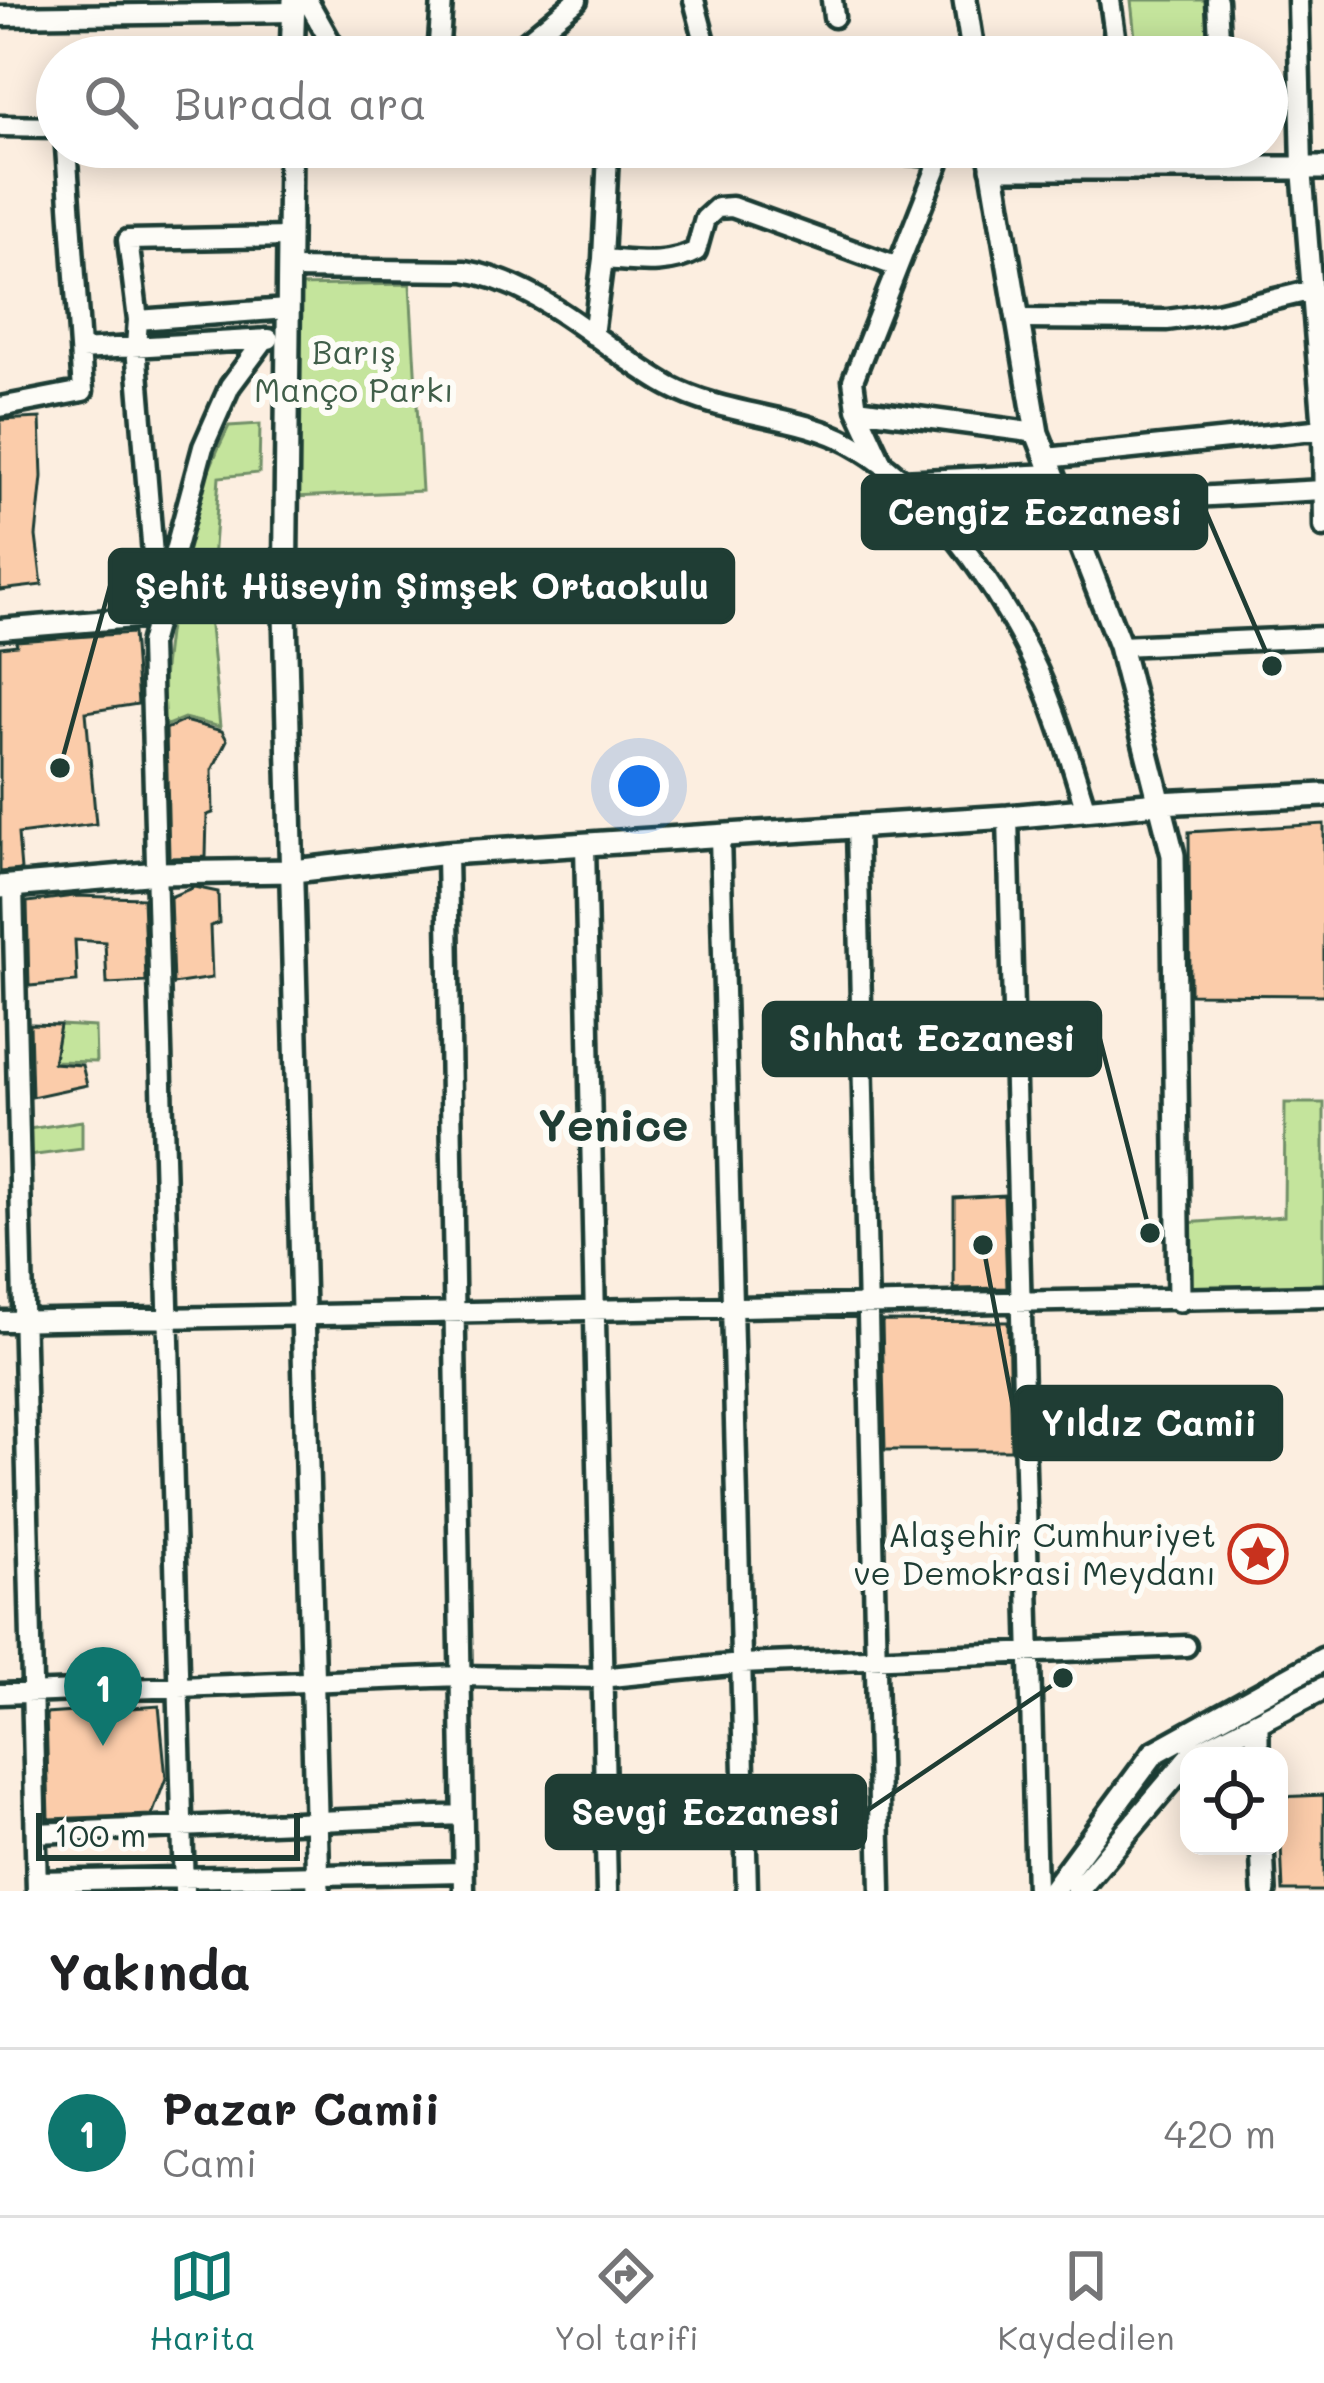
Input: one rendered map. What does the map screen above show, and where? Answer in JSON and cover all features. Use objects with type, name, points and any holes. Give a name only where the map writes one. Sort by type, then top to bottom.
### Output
[{"type":"street","points":[[439,36],[442,0]]},
{"type":"street","points":[[533,36],[577,0]]},
{"type":"street","points":[[694,0],[703,36]]},
{"type":"street","points":[[965,0],[970,36]]},
{"type":"street","points":[[1110,0],[1115,36]]},
{"type":"street","points":[[1216,0],[1219,36]]},
{"type":"street","points":[[1298,0],[1313,168],[1313,290],[1323,417],[1324,527]]},
{"type":"street","points":[[0,16],[81,7],[298,4]]},
{"type":"street","points":[[294,36],[298,4]]},
{"type":"street","points":[[298,4],[323,36]]},
{"type":"street","points":[[0,126],[36,127]]},
{"type":"street","points":[[0,406],[82,391],[68,168]]},
{"type":"street","points":[[184,1884],[150,644],[202,448],[230,386],[275,339],[287,309],[290,168]]},
{"type":"street","points":[[592,335],[616,168]]},
{"type":"street","points":[[883,464],[857,409],[853,380],[937,168]]},
{"type":"street","points":[[992,168],[1037,433],[1120,646],[1173,855],[1179,1300]]},
{"type":"street","points":[[603,260],[683,258],[696,251],[705,219],[717,208],[732,207],[896,266]]},
{"type":"street","points":[[158,616],[136,347],[138,320],[128,240],[288,237]]},
{"type":"street","points":[[287,269],[494,275],[551,306],[640,370],[678,391],[764,419],[823,431],[883,464],[947,529],[1022,640],[1052,703],[1086,810]]},
{"type":"street","points":[[1018,319],[1167,320],[1217,314],[1313,290]]},
{"type":"street","points":[[138,320],[287,309]]},
{"type":"street","points":[[81,350],[275,339]]},
{"type":"street","points":[[275,339],[295,871],[318,1883]]},
{"type":"street","points":[[857,409],[1037,433]]},
{"type":"street","points":[[902,482],[1050,466],[1323,417]]},
{"type":"street","points":[[1064,504],[1323,490]]},
{"type":"street","points":[[0,629],[158,616]]},
{"type":"street","points":[[1120,646],[1324,637]]},
{"type":"street","points":[[447,853],[464,1881],[37,1886],[7,887],[158,872],[295,871],[447,853],[1324,795]]},
{"type":"street","points":[[1008,817],[1036,1891]]},
{"type":"street","points":[[857,827],[880,1891]]},
{"type":"street","points":[[720,836],[747,1891]]},
{"type":"street","points":[[585,844],[607,1891]]},
{"type":"street","points":[[0,1321],[1324,1296]]},
{"type":"street","points":[[0,1694],[460,1676],[600,1678],[741,1664],[1186,1646]]},
{"type":"street","points":[[1052,1891],[1154,1753],[1324,1659]]},
{"type":"street","points":[[1210,1747],[1324,1688]]},
{"type":"street","points":[[1257,1724],[1257,1747]]},
{"type":"street","points":[[1077,1891],[1180,1769]]},
{"type":"street","points":[[36,1833],[463,1815]]},
{"type":"street","points":[[1262,1855],[1264,1891]]},
{"type":"green space","points":[[1131,0],[1208,0],[1211,34],[1135,36]]},
{"type":"green space","name":"Barış Manço Parkı","points":[[410,284],[422,491],[294,497],[293,286]]},
{"type":"green space","points":[[260,424],[259,473],[219,477],[209,617],[220,727],[184,718],[160,728],[171,612],[199,498],[229,426]]},
{"type":"green space","points":[[60,1025],[95,1027],[96,1062],[54,1061]]},
{"type":"green space","points":[[1285,1103],[1324,1103],[1324,1287],[1187,1294],[1185,1223],[1284,1216]]},
{"type":"green space","points":[[82,1121],[82,1149],[21,1157],[22,1130]]},
{"type":"building","points":[[40,418],[42,477],[36,536],[42,585],[0,590],[0,420]]},
{"type":"building","points":[[133,633],[138,704],[86,712],[96,824],[18,834],[21,870],[0,872],[0,647],[17,645],[16,641]]},
{"type":"building","points":[[184,721],[222,731],[227,740],[212,770],[213,813],[207,815],[206,857],[169,858],[166,729]]},
{"type":"building","points":[[1324,824],[1324,995],[1190,994],[1189,832]]},
{"type":"building","points":[[194,887],[218,892],[219,923],[210,926],[212,978],[173,984],[170,897]]},
{"type":"building","points":[[74,896],[143,898],[146,982],[107,984],[105,942],[75,940],[77,982],[29,986],[27,902]]},
{"type":"building","points":[[30,1024],[60,1025],[53,1063],[82,1065],[87,1085],[32,1097]]},
{"type":"building","points":[[1004,1195],[1007,1288],[954,1289],[954,1198]]},
{"type":"building","points":[[882,1321],[1008,1322],[1011,1450],[885,1450]]},
{"type":"building","points":[[159,1706],[166,1778],[152,1815],[49,1819],[46,1714]]},
{"type":"building","points":[[1324,1795],[1324,1891],[1283,1891],[1288,1797]]},
{"type":"place","name":"Cengiz Eczanesi","points":[[1272,666]]},
{"type":"place","name":"Şehit Hüseyin Şimşek Ortaokulu","points":[[60,768]]},
{"type":"place","name":"Sıhhat Eczanesi","points":[[1150,1233]]},
{"type":"place","name":"Yıldız Camii","points":[[983,1245]]},
{"type":"place","name":"Alaşehir Cumhuriyet ve Demokrasi Meydanı","points":[[1258,1554]]},
{"type":"place","name":"Sevgi Eczanesi","points":[[1063,1678]]},
{"type":"place","name":"Pazar Camii","points":[[103,1746]]},
{"type":"district","name":"Yenice","points":[[613,1125]]}]
